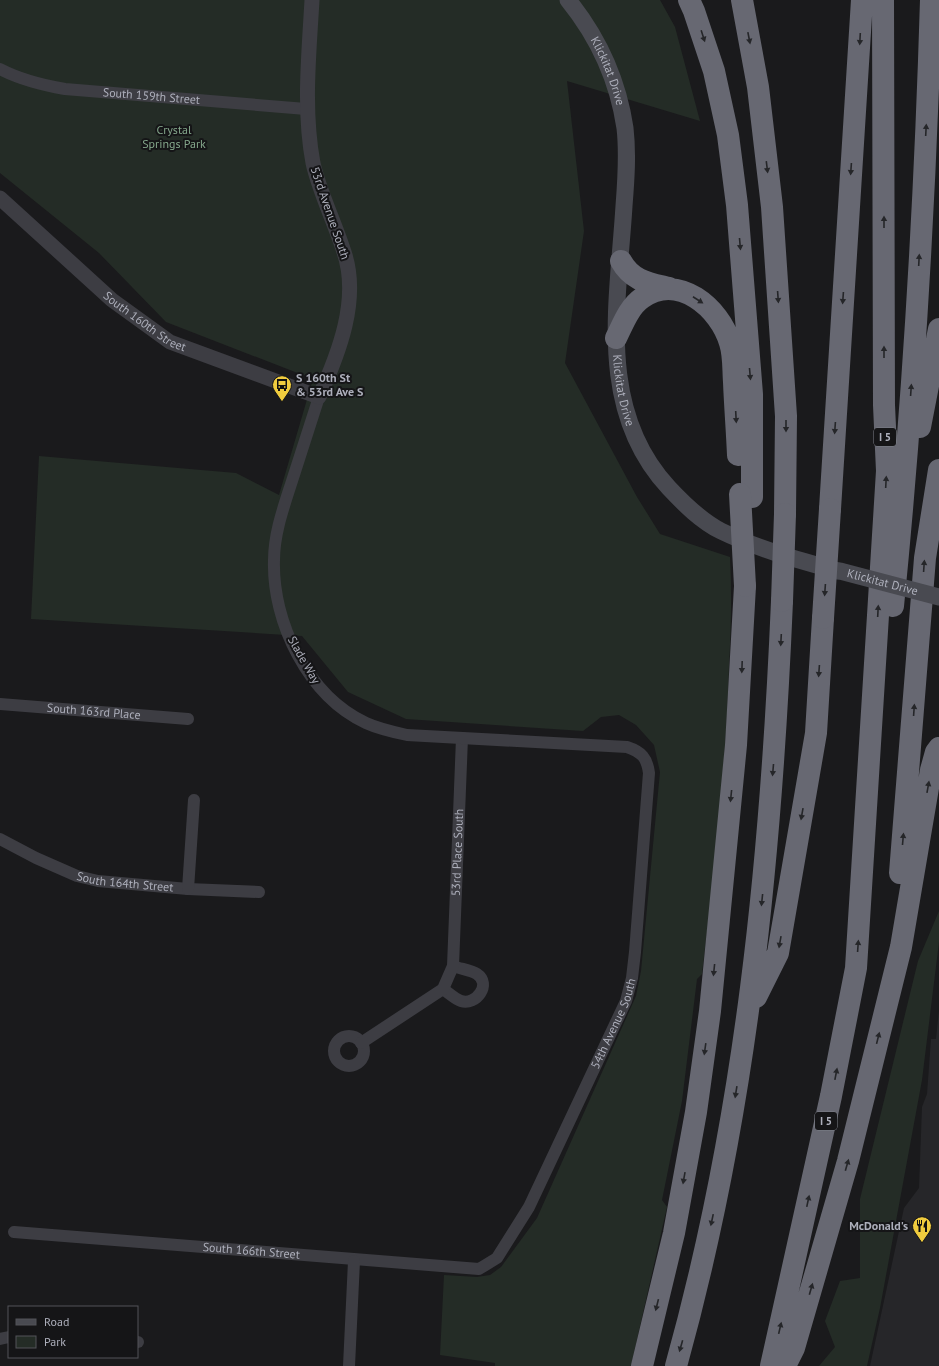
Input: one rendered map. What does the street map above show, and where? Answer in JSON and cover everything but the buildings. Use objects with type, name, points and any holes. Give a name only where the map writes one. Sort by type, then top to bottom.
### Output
[{"type":"highway","points":[[642,1366],[674,1233],[696,1112],[710,1011],[736,746],[745,586],[746,495],[752,394],[736,205],[728,135],[714,70],[689,0]]},
{"type":"highway","points":[[676,1366],[698,1288],[726,1153],[748,1012],[762,901],[776,734],[785,514],[786,416],[772,207],[758,87],[742,0]]},
{"type":"highway","points":[[748,1012],[778,953],[816,733],[862,0]]},
{"type":"highway","name":"I 5","points":[[772,1366],[830,1103],[856,968],[887,471],[884,405],[883,0]]},
{"type":"highway","name":"I 5","points":[[862,874],[890,645],[904,499],[928,106],[931,0]]},
{"type":"highway","points":[[621,261],[625,269],[640,281],[691,295],[713,311],[721,322],[731,344],[746,495]]},
{"type":"highway","points":[[616,338],[630,311],[642,298],[658,290],[675,290]]},
{"type":"highway","points":[[904,499],[922,420],[939,329]]},
{"type":"highway","points":[[884,1017],[903,834],[924,558],[939,470]]},
{"type":"highway","points":[[785,1366],[794,1348],[848,1162],[901,947],[931,770],[936,752],[939,748]]},
{"type":"main road","name":"Klickitat Drive","points":[[568,0],[587,25],[604,56],[622,110],[627,148],[616,338],[617,371],[620,393],[633,432],[652,466],[682,502],[719,530],[793,559],[939,597]]},
{"type":"street","name":"53rd Avenue South","points":[[312,0],[306,110],[313,164],[349,268],[351,289],[348,310],[339,344],[329,374],[319,397]]},
{"type":"street","name":"South 159th Street","points":[[0,69],[39,85],[65,89],[306,110]]},
{"type":"street","name":"South 160th Street","points":[[0,198],[112,300],[170,342],[319,397]]},
{"type":"street","name":"Slade Way","points":[[319,397],[283,510],[274,559],[275,589],[289,635],[309,672],[321,688],[339,706],[365,723],[407,735],[627,747],[636,750],[643,755]]},
{"type":"street","name":"South 163rd Place","points":[[0,704],[188,719]]},
{"type":"street","name":"53rd Place South","points":[[443,989],[453,966],[462,738]]},
{"type":"street","name":"54th Avenue South","points":[[487,1266],[497,1258],[529,1207],[626,1001],[632,978],[635,952],[649,773],[648,762],[643,755]]},
{"type":"street","points":[[188,889],[194,800]]},
{"type":"street","name":"South 164th Street","points":[[0,839],[36,858],[77,876],[98,881],[188,889],[259,892]]},
{"type":"street","points":[[361,1043],[443,989],[462,1002],[473,1001],[479,996],[483,988],[482,980],[477,974],[453,966]]},
{"type":"street","name":"South 166th Street","points":[[14,1232],[354,1261],[479,1269],[487,1266]]},
{"type":"street","points":[[349,1366],[354,1261]]},
{"type":"shaded area","points":[[939,1010],[939,1366],[870,1366],[904,1208],[919,1188],[922,1107],[927,1094],[931,1039],[936,1039]]},
{"type":"green space","name":"Crystal Springs Park","points":[[0,0],[660,0],[675,27],[700,121],[567,81],[584,231],[565,363],[637,497],[660,534],[730,557],[731,625],[725,743],[715,859],[702,974],[697,979],[682,1101],[662,1200],[667,1207],[631,1366],[495,1366],[495,1363],[440,1355],[444,1275],[477,1277],[490,1275],[501,1267],[537,1218],[636,996],[641,971],[660,772],[654,745],[636,725],[619,715],[601,717],[583,731],[406,719],[348,692],[302,636],[31,619],[39,456],[236,473],[279,495],[313,379],[166,322],[99,253],[0,173]]},
{"type":"green space","points":[[939,911],[939,942],[922,1080],[880,1308],[867,1366],[819,1366],[835,1347],[825,1321],[840,1281],[860,1278],[860,1199],[918,961]]},
{"type":"place","name":"S 160th St & 53rd Ave S","points":[[282,402]]},
{"type":"place","name":"McDonald's","points":[[922,1243]]}]
